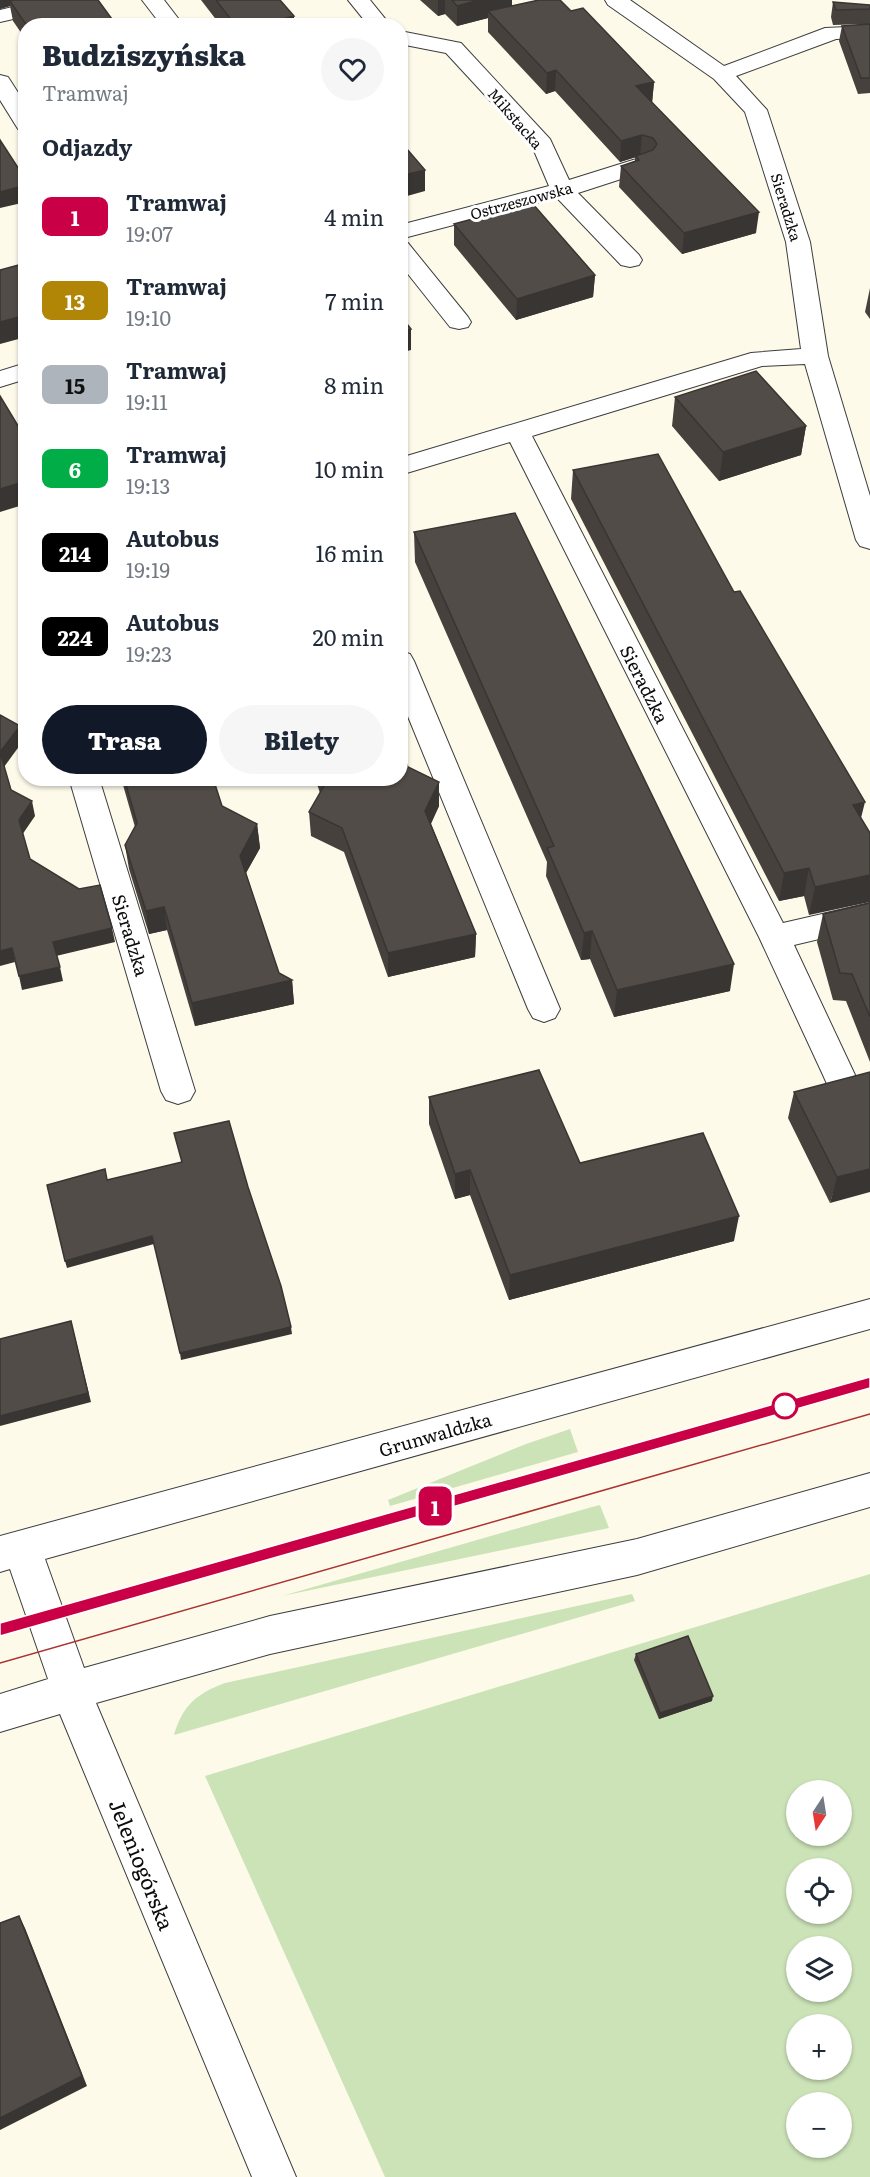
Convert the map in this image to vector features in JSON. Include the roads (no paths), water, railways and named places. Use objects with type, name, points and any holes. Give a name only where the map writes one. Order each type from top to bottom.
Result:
[{"type":"street","points":[[0,16],[68,0]]},
{"type":"street","points":[[153,0],[168,18]]},
{"type":"street","points":[[359,0],[374,18]]},
{"type":"street","name":"Sieradzka","points":[[616,0],[722,74],[756,110],[798,242],[815,356],[870,540]]},
{"type":"street","points":[[722,74],[833,33],[870,32]]},
{"type":"street","name":"Mikstacka","points":[[408,39],[453,48],[542,144],[562,190],[630,260]]},
{"type":"street","points":[[0,82],[18,111]]},
{"type":"street","name":"Ostrzeszowska","points":[[408,230],[562,190],[641,165]]},
{"type":"street","points":[[408,258],[459,322]]},
{"type":"street","points":[[408,465],[760,358],[815,356]]},
{"type":"street","points":[[0,379],[18,373]]},
{"type":"street","name":"Sieradzka","points":[[517,431],[775,937],[839,1076]]},
{"type":"street","points":[[408,680],[544,1009]]},
{"type":"street","name":"Sieradzka","points":[[86,786],[178,1091]]},
{"type":"street","points":[[775,937],[870,915]]},
{"type":"street","name":"Grunwaldzka","points":[[11,1551],[870,1314]]},
{"type":"street","points":[[0,1713],[188,1656],[270,1635],[421,1602],[606,1565],[870,1490]]},
{"type":"street","name":"Jeleniogórska","points":[[11,1551],[274,2177]]},
{"type":"tram line","points":[[0,1630],[870,1382]]},
{"type":"tram line","name":"1","points":[[0,1630],[870,1382]]},
{"type":"tram line","points":[[0,1663],[870,1414]]}]
